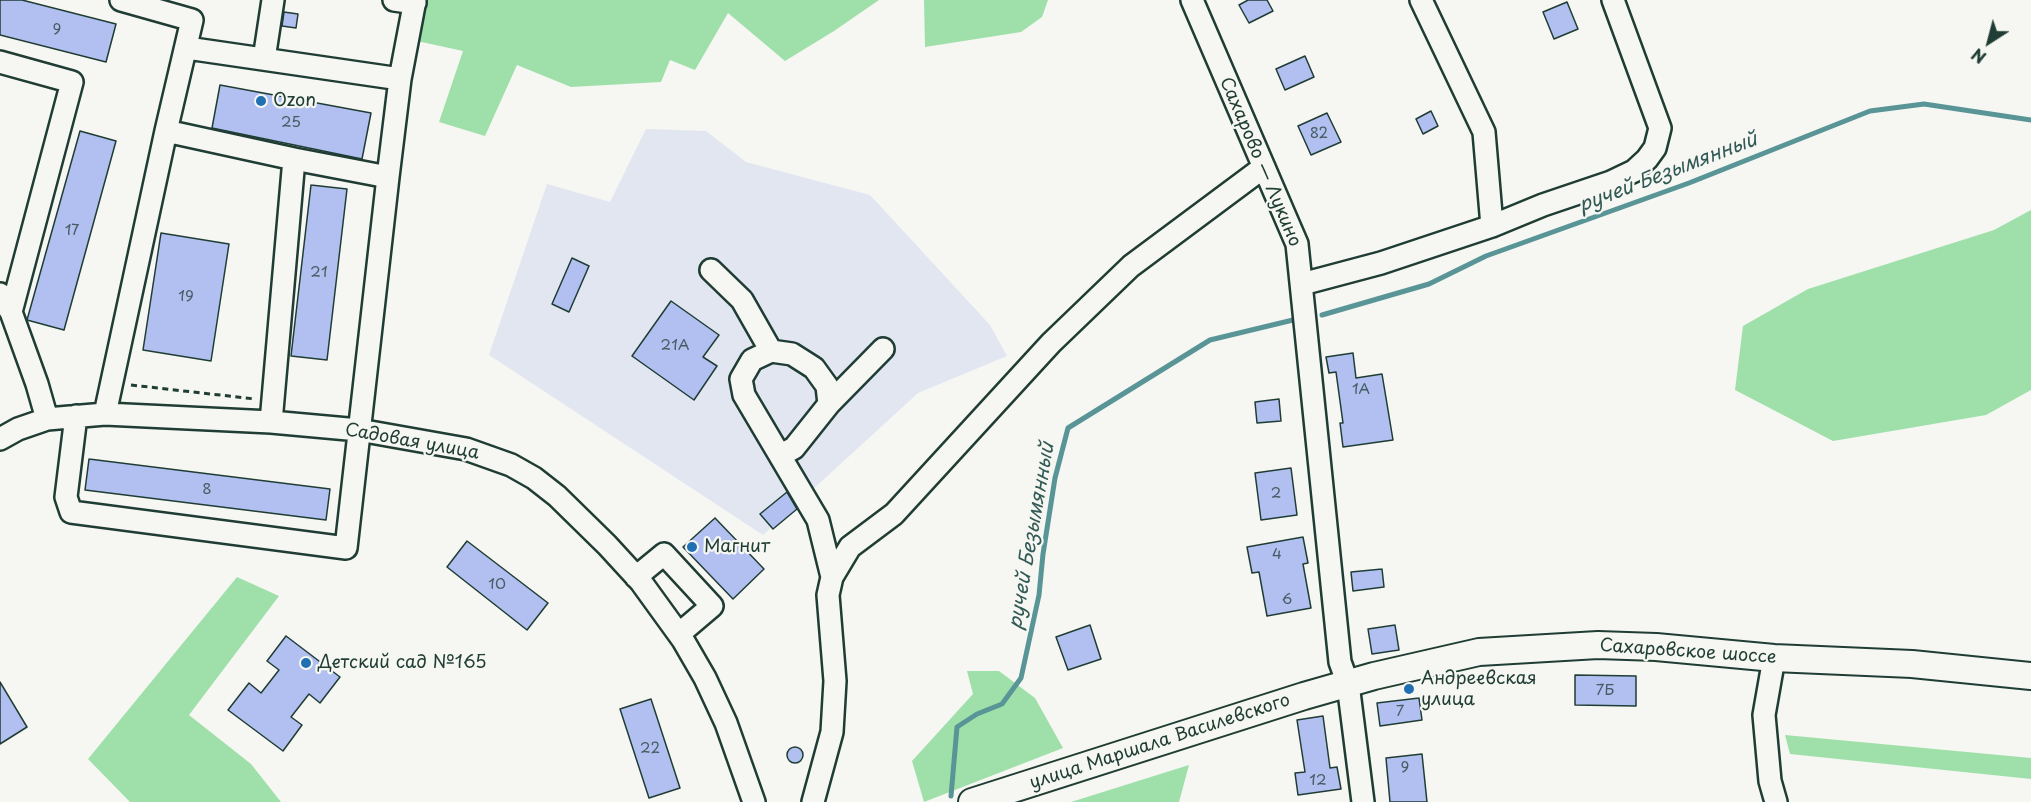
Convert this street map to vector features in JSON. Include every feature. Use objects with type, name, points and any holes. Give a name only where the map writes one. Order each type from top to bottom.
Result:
[{"type":"main road","name":"Сахаровское шоссе","points":[[1348,684],[1479,652],[1598,645],[1774,658],[1912,664],[2031,676]]},
{"type":"main road","name":"улица Маршала Василевского","points":[[972,802],[1277,704],[1348,684]]},
{"type":"street","points":[[105,414],[192,20],[121,0]]},
{"type":"street","points":[[264,59],[273,0]]},
{"type":"street","points":[[76,416],[66,497],[71,512],[346,548],[400,79],[415,2],[394,0]]},
{"type":"street","name":"Сахарово — Лукино","points":[[1192,0],[1297,244],[1340,662],[1348,684]]},
{"type":"street","points":[[1421,0],[1484,132],[1492,226]]},
{"type":"street","points":[[1302,284],[1381,263],[1492,226],[1543,205],[1611,182],[1634,171],[1655,148],[1660,128],[1613,0]]},
{"type":"street","points":[[187,48],[400,79]]},
{"type":"street","points":[[0,62],[72,82],[5,303],[37,384],[46,419]]},
{"type":"street","points":[[166,132],[388,177]]},
{"type":"street","points":[[272,411],[294,159]]},
{"type":"street","points":[[813,802],[832,732],[835,681],[828,595],[832,577],[850,547],[894,514],[1051,343],[1123,273],[1264,166]]},
{"type":"street","points":[[711,270],[742,300],[771,351]]},
{"type":"street","points":[[781,455],[794,448],[830,404],[884,350]]},
{"type":"street","points":[[830,404],[827,386],[814,368],[792,354],[771,351],[752,360],[741,379],[744,395],[818,520],[832,577]]},
{"type":"street","name":"Садовая улица","points":[[0,439],[18,429],[46,419],[105,414],[272,411],[359,430],[466,449],[511,465],[534,478],[557,496],[607,545],[636,577],[679,634],[705,678],[726,723],[754,802]]},
{"type":"street","points":[[636,577],[664,554],[712,606],[679,634]]},
{"type":"street","points":[[1774,658],[1764,715],[1770,781],[1776,802]]},
{"type":"street","points":[[1348,684],[1363,802]]},
{"type":"path","points":[[111,383],[272,411]]},
{"type":"shaded area","points":[[646,129],[706,131],[746,162],[870,195],[990,325],[1007,356],[918,393],[763,535],[489,355],[547,184],[610,202]]},
{"type":"green space","points":[[424,0],[879,0],[785,61],[728,13],[695,70],[670,60],[661,82],[571,87],[517,65],[485,136],[439,122],[463,51],[417,41]]},
{"type":"green space","points":[[924,0],[1048,0],[1042,17],[1021,32],[925,47]]},
{"type":"green space","points":[[2031,210],[2031,390],[1986,415],[1833,441],[1735,390],[1743,326],[1808,289],[1994,230]]},
{"type":"green space","points":[[237,577],[279,596],[189,715],[251,764],[281,802],[130,802],[88,759]]},
{"type":"green space","points":[[967,671],[999,671],[1035,698],[1063,748],[924,802],[912,761],[973,694]]},
{"type":"green space","points":[[1785,735],[2031,758],[2031,779],[1790,754]]},
{"type":"green space","points":[[1189,765],[1179,802],[1071,802]]},
{"type":"building","points":[[0,0],[22,0],[116,24],[106,62],[0,35]]},
{"type":"building","points":[[1248,0],[1267,0],[1273,11],[1249,23],[1239,5]]},
{"type":"building","points":[[1567,2],[1578,29],[1554,39],[1543,12]]},
{"type":"building","points":[[284,12],[298,14],[296,28],[282,26]]},
{"type":"building","points":[[1305,56],[1314,77],[1285,90],[1276,69]]},
{"type":"building","points":[[220,85],[371,113],[362,159],[212,128]]},
{"type":"building","points":[[1431,111],[1438,126],[1423,134],[1416,119]]},
{"type":"building","points":[[1327,113],[1341,142],[1311,155],[1298,126]]},
{"type":"building","points":[[80,131],[116,141],[64,330],[27,320]]},
{"type":"building","points":[[311,185],[347,189],[327,360],[291,356]]},
{"type":"building","points":[[161,233],[229,244],[211,361],[143,350]]},
{"type":"building","points":[[572,258],[589,266],[569,312],[552,304]]},
{"type":"building","points":[[671,301],[719,335],[703,357],[717,366],[694,400],[632,356]]},
{"type":"building","points":[[1353,353],[1356,378],[1382,374],[1393,440],[1343,447],[1340,423],[1343,423],[1336,372],[1329,373],[1326,357]]},
{"type":"building","points":[[1279,399],[1281,421],[1257,423],[1255,402]]},
{"type":"building","points":[[89,459],[330,489],[326,520],[85,490]]},
{"type":"building","points":[[1291,468],[1297,515],[1261,520],[1255,473]]},
{"type":"building","points":[[787,492],[797,509],[773,529],[760,514]]},
{"type":"building","points":[[715,518],[764,569],[733,599],[683,547]]},
{"type":"building","points":[[1303,537],[1308,563],[1303,564],[1311,608],[1267,616],[1259,572],[1252,573],[1247,547]]},
{"type":"building","points":[[467,541],[548,603],[527,630],[447,567]]},
{"type":"building","points":[[1382,569],[1384,587],[1353,591],[1351,572]]},
{"type":"building","points":[[1090,625],[1101,659],[1068,670],[1056,637]]},
{"type":"building","points":[[1395,625],[1399,650],[1372,654],[1368,629]]},
{"type":"building","points":[[286,636],[340,677],[320,703],[309,694],[291,717],[302,725],[283,751],[228,710],[249,683],[261,693],[279,670],[267,661]]},
{"type":"building","points":[[1575,675],[1636,676],[1636,706],[1575,705]]},
{"type":"building","points":[[0,682],[27,727],[0,744]]},
{"type":"building","points":[[1419,698],[1422,720],[1380,726],[1377,703]]},
{"type":"building","points":[[651,699],[680,788],[649,798],[620,709]]},
{"type":"building","points":[[1323,716],[1330,768],[1337,767],[1341,789],[1298,795],[1295,773],[1305,772],[1297,720]]},
{"type":"building","points":[[792,747],[798,747],[803,755],[801,761],[792,763],[787,758],[787,752]]},
{"type":"building","points":[[1422,754],[1427,802],[1390,802],[1386,758]]},
{"type":"waterway","name":"ручей Безымянный","points":[[1322,315],[1429,284],[1486,256],[1689,183],[1870,111],[1924,104],[2031,120]]},
{"type":"waterway","name":"ручей Безымянный","points":[[951,796],[957,727],[977,714],[1002,704],[1021,678],[1039,595],[1055,478],[1068,428],[1210,340],[1293,320]]},
{"type":"place","name":"Ozon","points":[[261,101]]},
{"type":"place","name":"Магнит","points":[[692,547]]},
{"type":"place","name":"Детский сад №165","points":[[306,663]]},
{"type":"place","name":"Андреевская улица","points":[[1409,689]]}]
